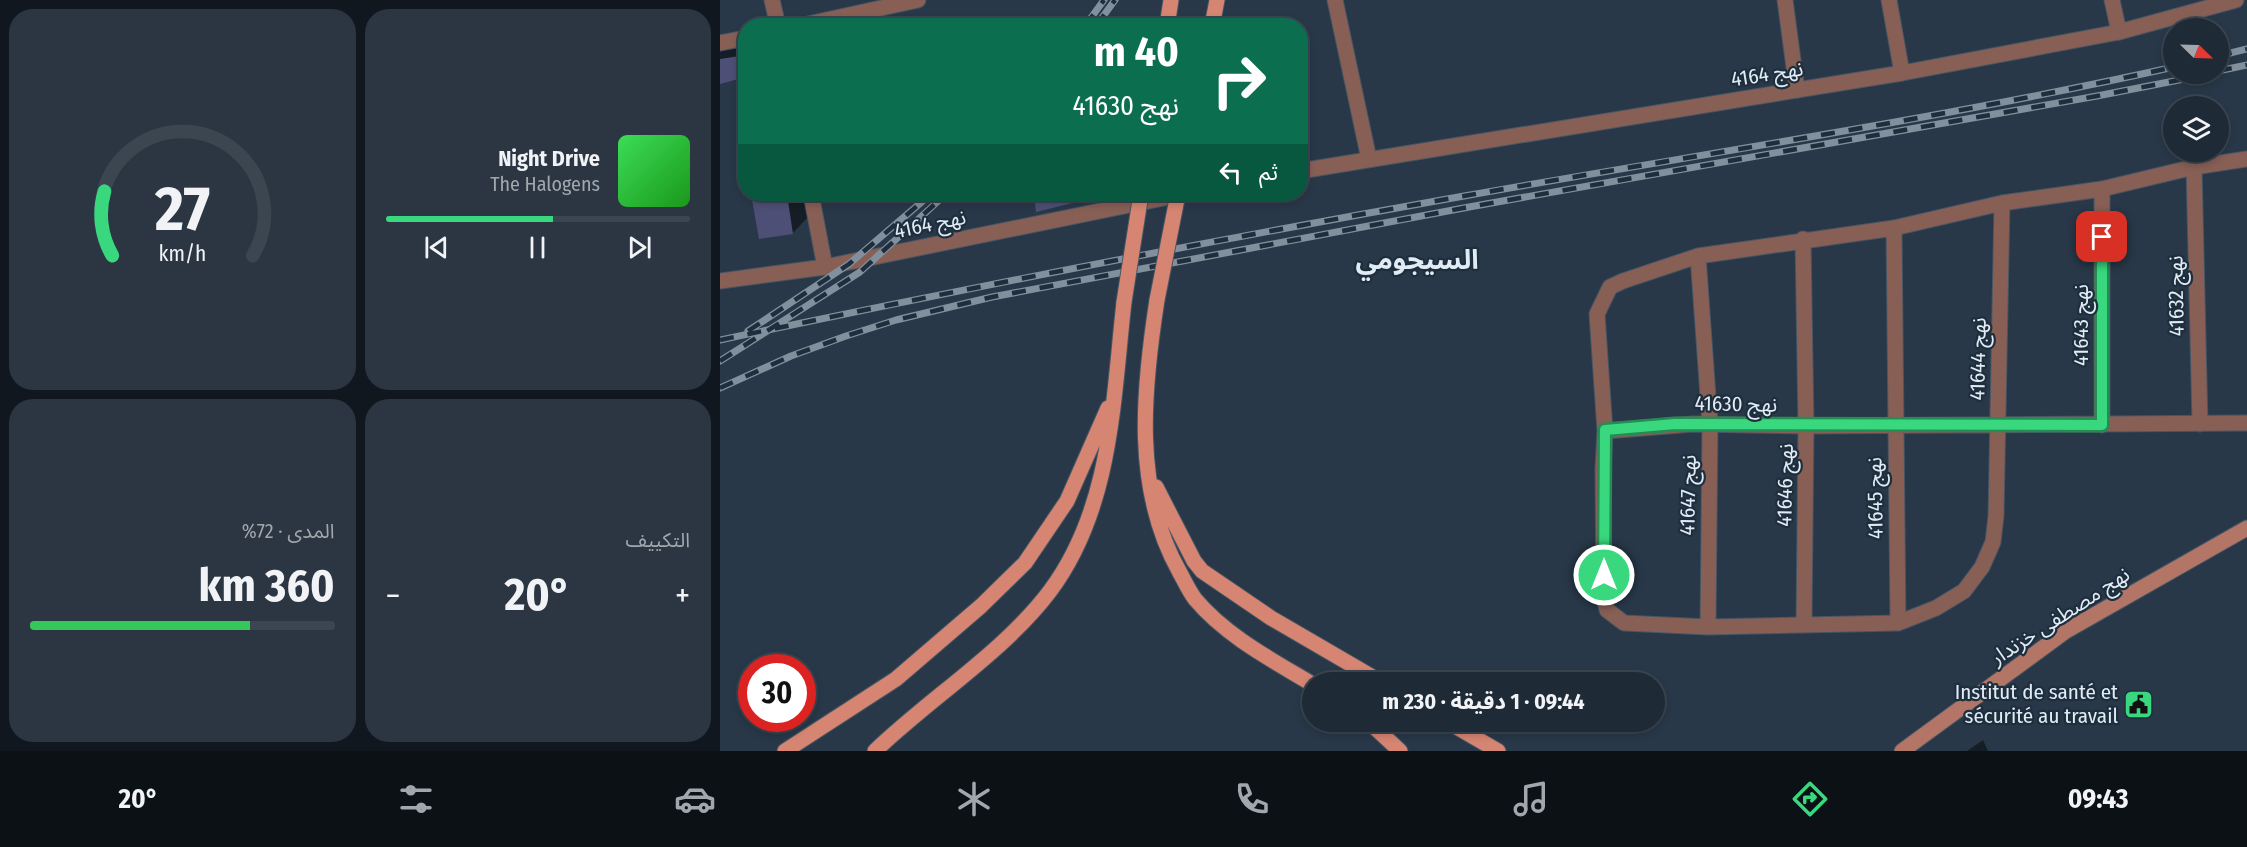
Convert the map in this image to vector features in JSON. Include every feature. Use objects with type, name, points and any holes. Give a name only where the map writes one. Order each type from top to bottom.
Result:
[{"type":"main road","points":[[1168,18],[1171,0]]},
{"type":"main road","points":[[1214,18],[1217,0]]},
{"type":"main road","points":[[875,751],[999,644],[1050,592],[1079,541],[1098,492],[1108,449],[1124,302],[1141,201]]},
{"type":"main road","points":[[1178,201],[1157,300],[1146,381],[1144,429],[1154,511],[1163,537],[1194,597],[1210,614],[1244,642],[1302,678]]},
{"type":"main road","points":[[785,751],[896,680],[981,606],[1024,563],[1067,501],[1114,394]]},
{"type":"main road","points":[[1150,476],[1194,561],[1202,571],[1271,618],[1364,672]]},
{"type":"main road","name":"نهج مصطفى خزندار","points":[[1902,751],[2066,631],[2247,528]]},
{"type":"main road","points":[[1380,732],[1400,751]]},
{"type":"main road","points":[[1465,732],[1498,751]]},
{"type":"street","points":[[772,0],[776,18]]},
{"type":"street","points":[[836,18],[918,0]]},
{"type":"street","points":[[1335,0],[1369,159]]},
{"type":"street","points":[[1785,0],[1797,90]]},
{"type":"street","points":[[1889,0],[1902,73]]},
{"type":"street","points":[[2112,0],[2119,32]]},
{"type":"street","name":"نهج 4164","points":[[1308,170],[1902,73],[2119,32],[2236,0]]},
{"type":"street","points":[[720,43],[738,40]]},
{"type":"street","points":[[1898,623],[1708,627],[1624,623],[1606,610],[1604,597],[1605,430],[1597,314],[1604,295],[1610,287],[1698,256],[1803,239],[1894,228],[2002,203],[2102,189],[2193,167],[2247,159]]},
{"type":"street","name":"نهج 41632","points":[[2193,167],[2200,424]]},
{"type":"street","name":"نهج 41643","points":[[2102,189],[2102,425]]},
{"type":"street","points":[[812,201],[825,267]]},
{"type":"street","name":"نهج 4164","points":[[720,281],[825,267],[1146,201]]},
{"type":"street","name":"نهج 41644","points":[[1898,623],[1936,608],[1964,591],[1982,567],[1993,542],[1996,516],[2002,203]]},
{"type":"street","name":"نهج 41645","points":[[1894,228],[1898,623]]},
{"type":"street","name":"نهج 41646","points":[[1803,239],[1806,426],[1804,624]]},
{"type":"street","name":"نهج 41647","points":[[1698,256],[1710,424],[1708,627]]},
{"type":"street","name":"نهج 41630","points":[[1605,430],[1658,425],[1710,424],[1806,426],[2247,423]]},
{"type":"building","points":[[738,56],[738,79],[720,84],[720,59]]},
{"type":"building","points":[[752,201],[788,201],[793,234],[759,239]]},
{"type":"building","points":[[1035,201],[1081,201],[1036,212]]},
{"type":"railway","points":[[1091,18],[1104,0]]},
{"type":"railway","points":[[1102,18],[1115,0]]},
{"type":"railway","points":[[2229,53],[2247,49]]},
{"type":"railway","points":[[2229,69],[2247,65]]},
{"type":"railway","points":[[720,340],[1184,247],[1464,196],[1909,120],[2163,69]]},
{"type":"railway","points":[[720,388],[791,356],[846,336],[896,320],[992,297],[1469,207],[2163,83]]},
{"type":"railway","points":[[748,331],[849,264],[923,201]]},
{"type":"railway","points":[[720,361],[860,272],[938,201]]},
{"type":"place","name":"Institut de santé et sécurité au travail","points":[[2139,704]]},
{"type":"district","name":"السيجومي","points":[[1417,260]]},
{"type":"route","points":[[1604,575],[1605,430],[1675,424],[2102,425],[2102,237]]}]
